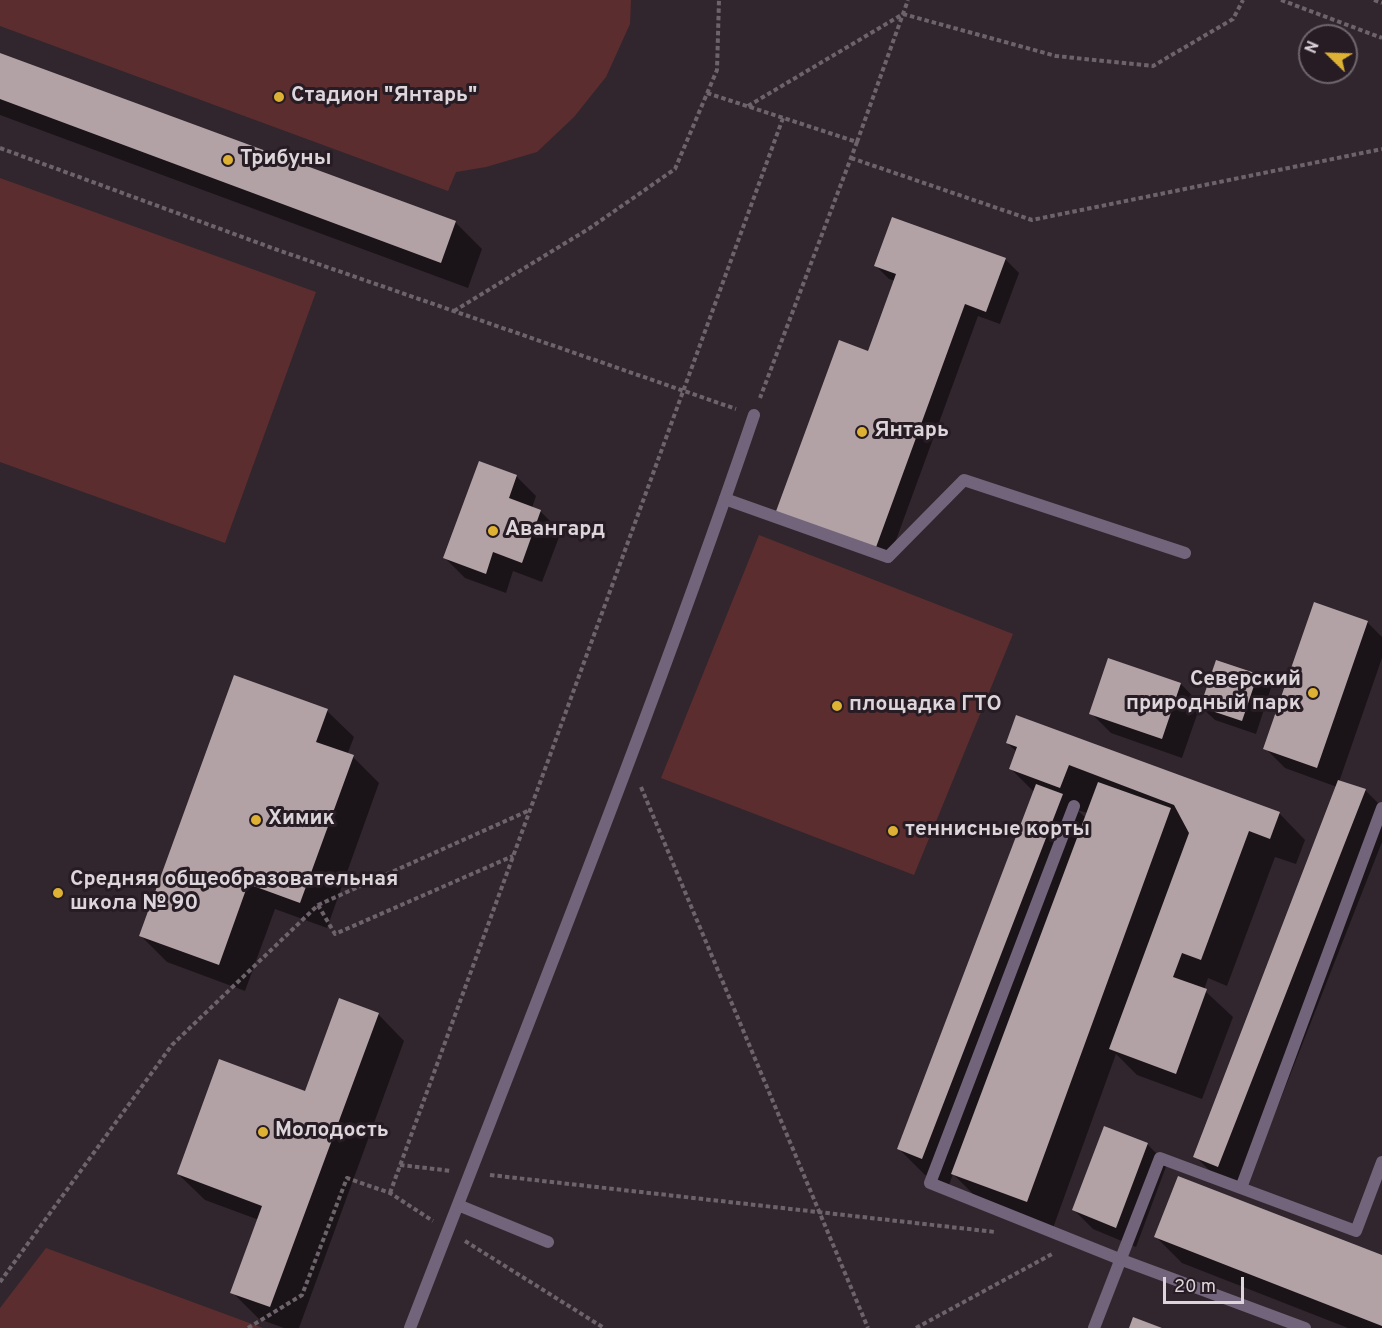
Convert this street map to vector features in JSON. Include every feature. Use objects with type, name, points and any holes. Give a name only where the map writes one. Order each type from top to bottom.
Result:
[{"type":"street","points":[[410,1328],[629,759],[754,415]]},
{"type":"street","points":[[725,499],[888,557],[964,480],[1185,553]]},
{"type":"street","points":[[1074,806],[930,1184],[1122,1260],[1305,1328]]},
{"type":"street","points":[[1241,1188],[1382,808]]},
{"type":"street","points":[[1094,1328],[1160,1158],[1356,1231],[1382,1162]]},
{"type":"street","points":[[458,1205],[548,1242]]},
{"type":"path","points":[[454,311],[590,228],[675,169],[717,70],[719,0]]},
{"type":"path","points":[[0,148],[275,249],[754,415],[908,0]]},
{"type":"path","points":[[747,106],[903,14],[1056,56],[1153,66],[1233,20],[1243,0]]},
{"type":"path","points":[[1281,0],[1382,38]]},
{"type":"path","points":[[1374,0],[1382,3]]},
{"type":"path","points":[[707,93],[856,142]]},
{"type":"path","points":[[390,1193],[783,118]]},
{"type":"path","points":[[851,158],[1032,220],[1382,149]]},
{"type":"path","points":[[629,759],[868,1328]]},
{"type":"path","points":[[0,1282],[172,1045],[318,905],[530,810]]},
{"type":"path","points":[[318,905],[335,934],[514,855]]},
{"type":"path","points":[[400,1165],[1005,1233]]},
{"type":"path","points":[[248,1328],[302,1295],[347,1178],[390,1193],[604,1328]]},
{"type":"path","points":[[916,1328],[1075,1241]]},
{"type":"shaded area","name":"Стадион \"Янтарь\"","points":[[0,0],[631,0],[630,24],[606,77],[574,117],[537,152],[486,167],[456,172],[448,191],[0,26]]},
{"type":"shaded area","points":[[0,178],[316,292],[225,543],[0,462]]},
{"type":"shaded area","name":"площадка ГТО","points":[[759,535],[1013,634],[914,875],[661,778]]},
{"type":"shaded area","points":[[46,1248],[263,1328],[0,1328],[0,1308]]},
{"type":"building","name":"Трибуны","points":[[0,53],[456,221],[441,263],[0,99]]},
{"type":"building","name":"Янтарь","points":[[892,217],[1006,258],[986,312],[965,304],[875,550],[775,514],[839,340],[868,351],[896,274],[874,266]]},
{"type":"building","name":"Авангард","points":[[479,461],[517,475],[509,498],[541,510],[522,563],[493,552],[486,574],[443,558]]},
{"type":"building","points":[[1314,602],[1368,621],[1317,768],[1263,749]]},
{"type":"building","points":[[1108,658],[1181,683],[1162,739],[1089,714]]},
{"type":"building","points":[[1216,660],[1258,674],[1242,721],[1200,707]]},
{"type":"building","name":"Химик","points":[[234,675],[328,709],[316,742],[354,755],[300,903],[248,884],[219,965],[139,936]]},
{"type":"building","points":[[1016,715],[1280,812],[1270,839],[1249,831],[1201,960],[1182,953],[1173,977],[1207,989],[1176,1074],[1109,1049],[1189,833],[1174,805],[1069,765],[1060,788],[1009,769],[1017,747],[1006,743]]},
{"type":"building","points":[[1338,780],[1366,789],[1218,1167],[1193,1157]]},
{"type":"building","points":[[1098,782],[1171,808],[1027,1202],[951,1174]]},
{"type":"building","points":[[1036,784],[1063,794],[922,1159],[897,1149]]},
{"type":"building","name":"Молодость","points":[[339,998],[379,1013],[270,1307],[230,1293],[262,1206],[177,1174],[219,1059],[305,1091]]},
{"type":"building","points":[[1104,1126],[1148,1143],[1116,1228],[1072,1210]]},
{"type":"building","points":[[1178,1176],[1382,1255],[1382,1326],[1154,1237]]},
{"type":"building","points":[[1133,1317],[1162,1328],[1129,1328]]},
{"type":"place","name":"Стадион \"Янтарь\"","points":[[279,97]]},
{"type":"place","name":"Трибуны","points":[[228,160]]},
{"type":"place","name":"Янтарь","points":[[862,432]]},
{"type":"place","name":"Авангард","points":[[493,531]]},
{"type":"place","name":"Северский природный парк","points":[[1313,693]]},
{"type":"place","name":"площадка ГТО","points":[[837,706]]},
{"type":"place","name":"Химик","points":[[256,820]]},
{"type":"place","name":"теннисные корты","points":[[893,831]]},
{"type":"place","name":"Средняя общеобразовательная школа № 90","points":[[58,893]]},
{"type":"place","name":"Молодость","points":[[263,1132]]}]
